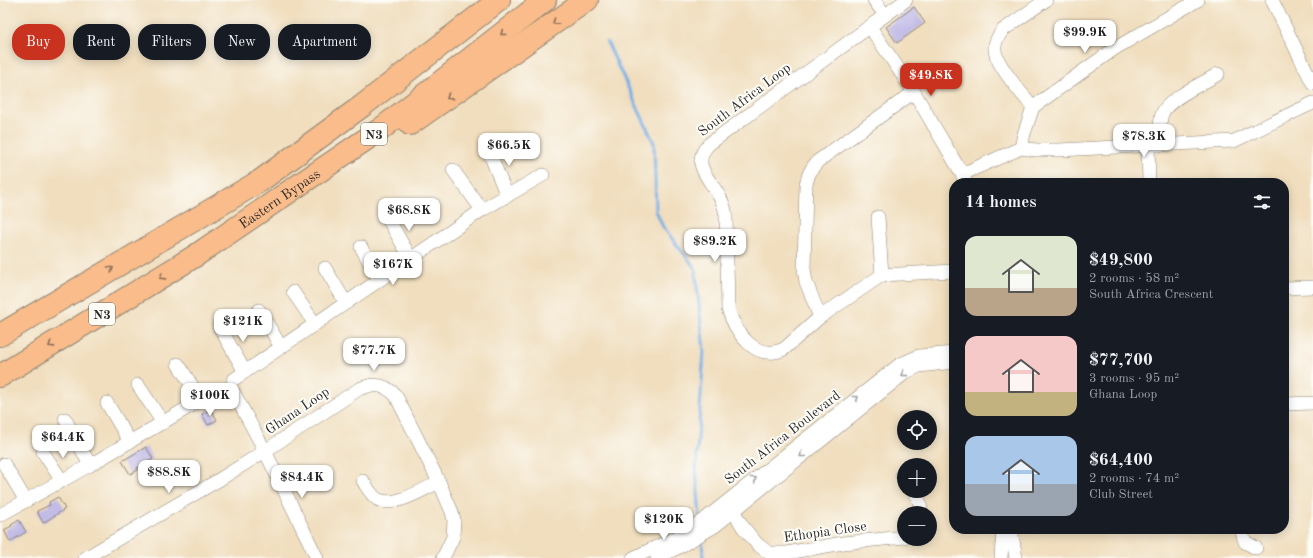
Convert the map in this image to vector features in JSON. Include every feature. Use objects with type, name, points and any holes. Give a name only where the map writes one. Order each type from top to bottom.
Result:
[{"type":"highway","points":[[147,247],[390,69],[475,0]]},
{"type":"highway","name":"Eastern Bypass","points":[[0,335],[260,181],[362,106],[499,0]]},
{"type":"highway","name":"Eastern Bypass","points":[[0,376],[195,256],[381,129],[545,0]]},
{"type":"highway","points":[[195,256],[248,232],[314,191],[587,0]]},
{"type":"street","points":[[874,0],[885,15]]},
{"type":"street","name":"South Africa Loop","points":[[882,275],[820,317],[784,349],[770,353],[761,352],[752,347],[740,333],[728,309],[726,216],[720,196],[702,170],[700,163],[703,150],[709,144],[906,0]]},
{"type":"street","points":[[1033,107],[998,62],[995,43],[1002,30],[1046,0]]},
{"type":"street","points":[[1021,148],[1033,107],[1123,43],[1198,0]]},
{"type":"street","points":[[1272,0],[1313,84]]},
{"type":"street","points":[[870,27],[914,92],[964,178],[1021,148],[1046,150],[1234,141],[1313,103]]},
{"type":"street","points":[[1150,178],[1153,146],[1164,109],[1170,102],[1218,74]]},
{"type":"street","points":[[820,317],[806,282],[804,269],[805,193],[809,174],[818,162],[914,92]]},
{"type":"street","points":[[487,147],[506,196]]},
{"type":"street","points":[[453,170],[482,210]]},
{"type":"street","points":[[0,516],[218,390],[224,396],[229,396],[245,372],[482,210],[543,175]]},
{"type":"street","points":[[387,217],[410,259]]},
{"type":"street","points":[[878,217],[882,275],[949,270]]},
{"type":"street","points":[[361,247],[379,280]]},
{"type":"street","points":[[325,268],[346,303]]},
{"type":"street","points":[[1289,288],[1313,287]]},
{"type":"street","points":[[293,292],[315,324]]},
{"type":"street","points":[[259,310],[282,347]]},
{"type":"street","points":[[219,326],[245,372]]},
{"type":"street","name":"South Africa Boulevard","points":[[657,558],[681,546],[720,522],[728,505],[899,365],[919,356],[949,353]]},
{"type":"street","name":"South Africa Boulevard","points":[[633,558],[671,541],[728,505],[906,372],[925,364],[949,362]]},
{"type":"street","points":[[178,364],[201,400]]},
{"type":"street","name":"Ghana Loop","points":[[85,558],[265,451],[359,389],[373,384],[388,388],[396,396],[439,482],[452,512],[454,520],[453,537],[443,558]]},
{"type":"street","points":[[138,385],[163,423]]},
{"type":"street","points":[[234,387],[317,558]]},
{"type":"street","points":[[107,403],[130,442]]},
{"type":"street","points":[[1289,404],[1313,403]]},
{"type":"street","points":[[65,419],[90,465]]},
{"type":"street","points":[[43,452],[62,481]]},
{"type":"street","points":[[4,464],[26,501]]},
{"type":"street","points":[[363,481],[373,496],[385,502],[400,500],[439,482]]},
{"type":"street","name":"Ethopia Close","points":[[728,505],[758,544],[769,553],[787,553],[843,543],[897,538]]},
{"type":"street","points":[[1001,558],[1003,534]]},
{"type":"street","points":[[1012,534],[1016,558]]},
{"type":"street","points":[[1243,534],[1245,542],[1256,548]]},
{"type":"building","points":[[914,7],[925,23],[897,43],[886,27]]},
{"type":"building","points":[[211,409],[217,420],[208,425],[202,414]]},
{"type":"building","points":[[146,447],[153,459],[137,468],[138,470],[130,474],[122,461]]},
{"type":"building","points":[[58,497],[65,509],[43,523],[37,511],[50,505],[49,502]]},
{"type":"building","points":[[19,520],[26,532],[10,542],[4,530]]},
{"type":"waterway","points":[[607,42],[654,143],[656,211],[663,227],[695,268],[704,351],[696,466],[700,518]]},
{"type":"waterway","points":[[702,537],[703,558]]}]
